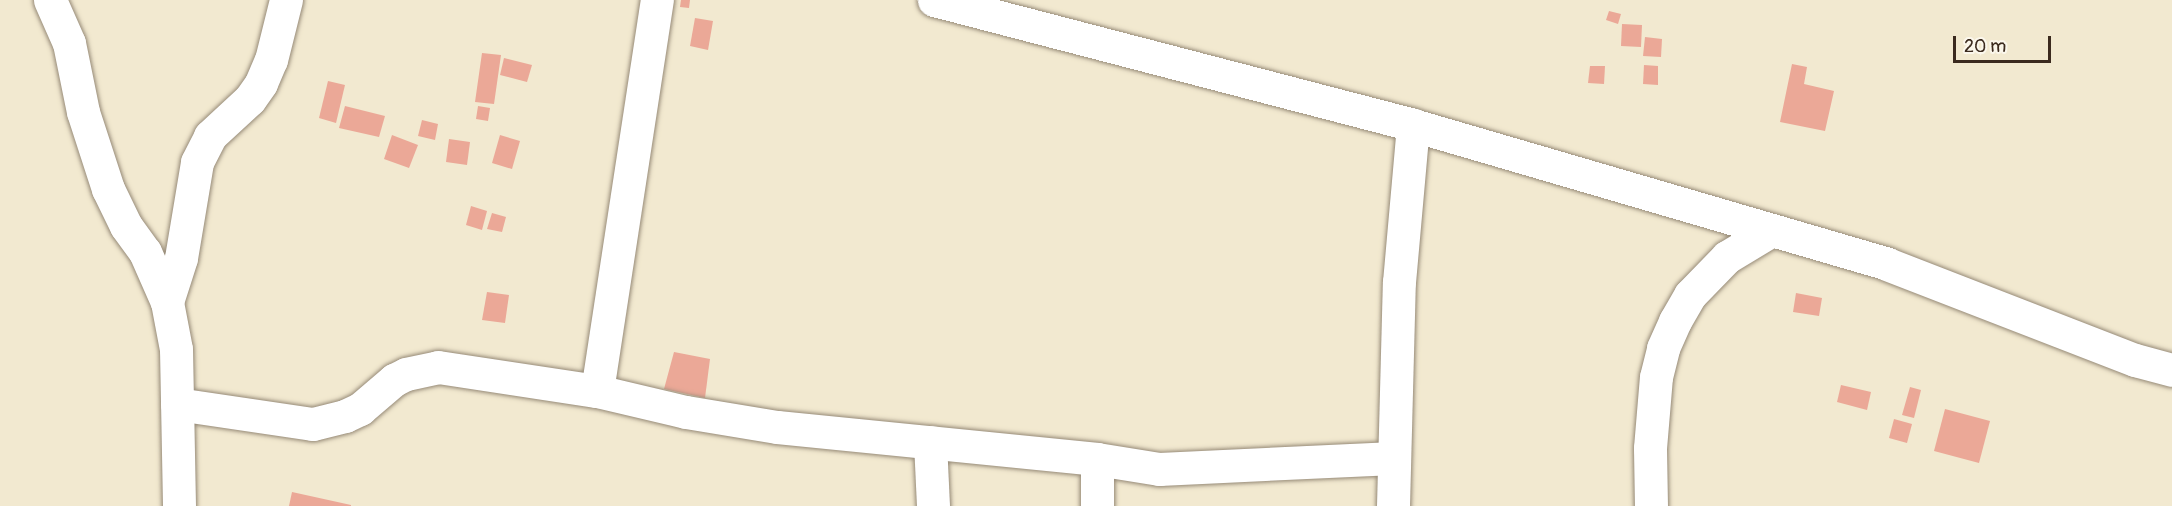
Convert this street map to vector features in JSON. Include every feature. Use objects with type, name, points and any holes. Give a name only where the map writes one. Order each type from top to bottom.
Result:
[{"type":"street","points":[[50,0],[69,43],[82,112],[108,189],[126,226],[145,252],[167,302],[176,349],[179,506]]},
{"type":"street","points":[[167,302],[181,258],[199,156],[220,124],[237,113],[261,83],[271,60],[286,0]]},
{"type":"street","points":[[597,392],[657,0]]},
{"type":"street","points":[[934,0],[1413,125],[1887,264],[2135,360],[2172,370]]},
{"type":"street","points":[[1393,506],[1399,282],[1413,125]]},
{"type":"street","points":[[1651,506],[1650,448],[1656,377],[1663,348],[1690,295],[1727,257],[1772,231]]},
{"type":"street","points":[[177,404],[313,424],[345,416],[360,409],[394,380],[405,374],[438,367],[597,392],[686,412],[777,427],[1097,459],[1159,469],[1394,458]]},
{"type":"street","points":[[930,442],[933,506]]},
{"type":"street","points":[[1096,506],[1097,459]]},
{"type":"building","points":[[681,0],[690,0],[689,8],[680,7]]},
{"type":"building","points":[[1609,11],[1621,14],[1618,24],[1606,20]]},
{"type":"building","points":[[695,18],[713,21],[708,50],[690,46]]},
{"type":"building","points":[[1622,24],[1642,25],[1641,47],[1621,46]]},
{"type":"building","points":[[1645,37],[1662,39],[1661,57],[1643,56]]},
{"type":"building","points":[[482,53],[501,55],[494,104],[475,102]]},
{"type":"building","points":[[504,58],[532,65],[527,82],[500,75]]},
{"type":"building","points":[[1792,64],[1807,67],[1804,84],[1834,91],[1825,131],[1780,122]]},
{"type":"building","points":[[1644,65],[1658,66],[1658,85],[1643,84]]},
{"type":"building","points":[[1590,66],[1605,66],[1604,84],[1588,83]]},
{"type":"building","points":[[328,81],[345,85],[336,123],[319,118]]},
{"type":"building","points":[[345,106],[385,116],[379,137],[339,128]]},
{"type":"building","points":[[478,106],[490,108],[488,121],[476,119]]},
{"type":"building","points":[[422,120],[438,124],[435,140],[418,136]]},
{"type":"building","points":[[392,135],[418,145],[409,168],[384,159]]},
{"type":"building","points":[[500,135],[520,141],[512,169],[492,163]]},
{"type":"building","points":[[449,139],[470,142],[467,165],[446,162]]},
{"type":"building","points":[[471,206],[487,211],[482,230],[466,225]]},
{"type":"building","points":[[492,213],[506,217],[502,232],[487,229]]},
{"type":"building","points":[[487,292],[509,295],[505,323],[482,320]]},
{"type":"building","points":[[1796,293],[1822,298],[1819,316],[1793,312]]},
{"type":"building","points":[[674,352],[710,359],[705,398],[664,389]]},
{"type":"building","points":[[1841,385],[1871,392],[1867,410],[1837,402]]},
{"type":"building","points":[[1910,387],[1921,390],[1914,418],[1902,415]]},
{"type":"building","points":[[1945,409],[1990,421],[1979,463],[1934,451]]},
{"type":"building","points":[[1894,419],[1912,424],[1907,443],[1889,438]]},
{"type":"building","points":[[292,492],[351,505],[351,506],[289,506]]}]
